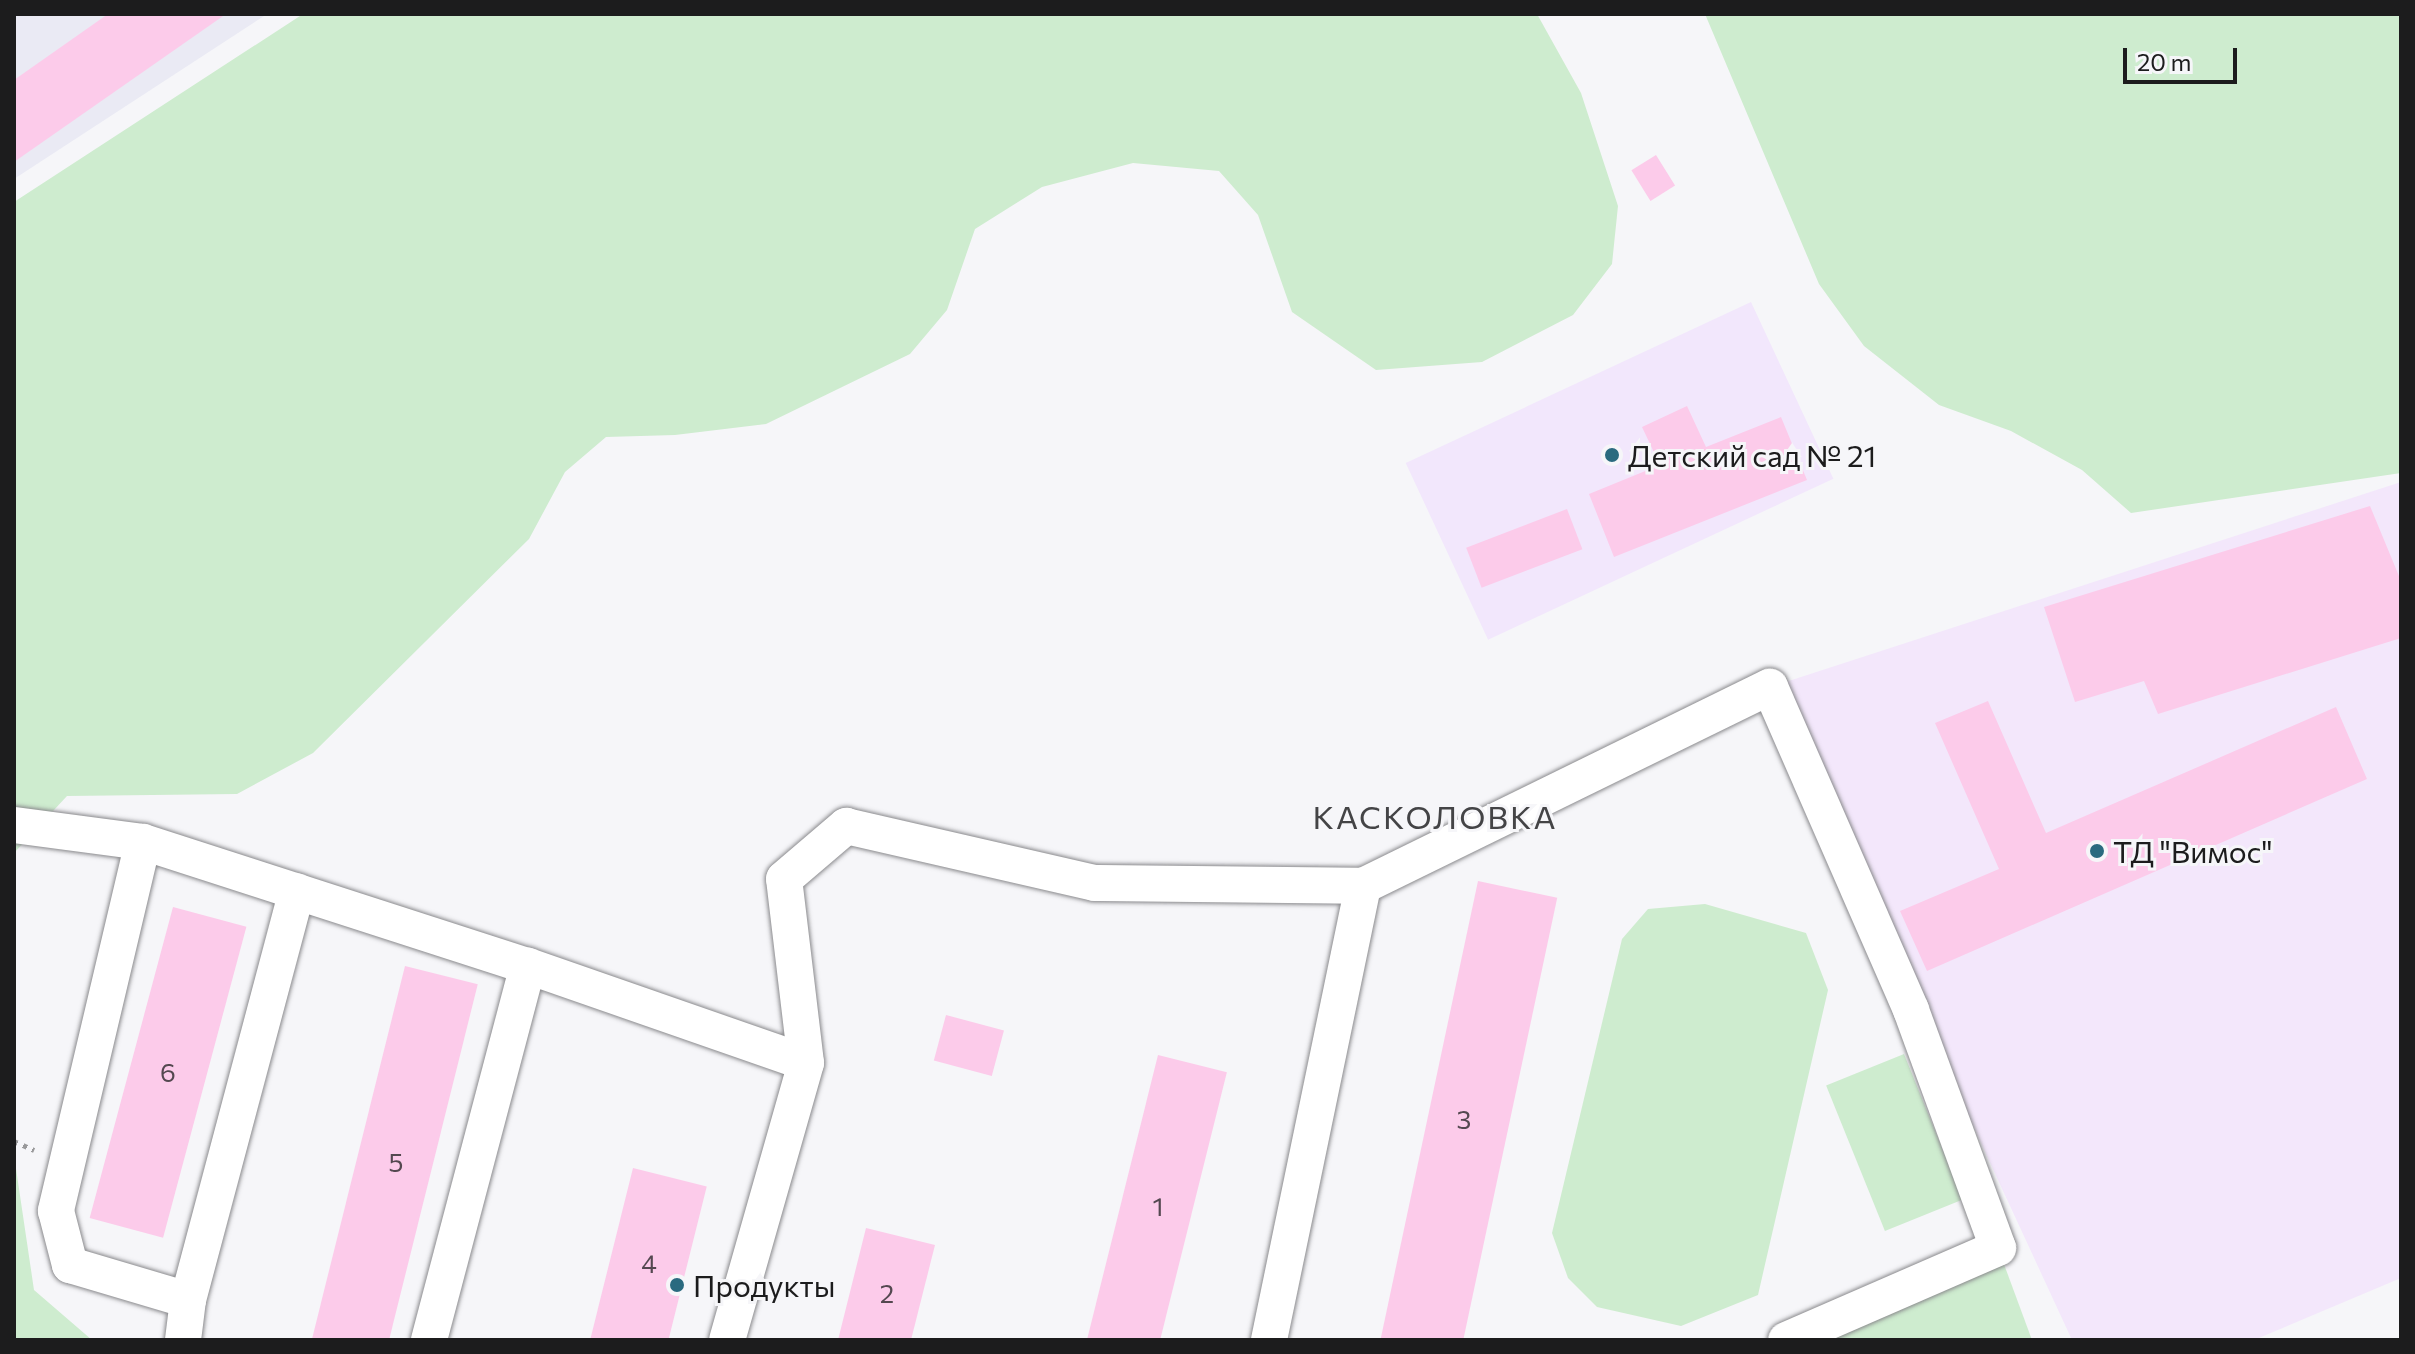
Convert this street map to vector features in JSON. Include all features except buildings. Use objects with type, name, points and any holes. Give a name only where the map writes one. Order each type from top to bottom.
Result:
[{"type":"lane","points":[[727,1340],[806,1063],[784,879],[846,826],[1095,883],[1363,886],[1770,687],[1911,1010],[1998,1248],[1786,1340]]},
{"type":"lane","points":[[14,825],[143,842],[528,966],[806,1063]]},
{"type":"lane","points":[[143,842],[56,1211],[70,1265],[188,1300]]},
{"type":"lane","points":[[1269,1340],[1363,886]]},
{"type":"lane","points":[[183,1340],[188,1300],[297,891]]},
{"type":"lane","points":[[429,1340],[528,966]]},
{"type":"shaded area","points":[[14,14],[267,14],[14,179]]},
{"type":"shaded area","name":"Детский сад № 21","points":[[1751,302],[1833,479],[1488,640],[1406,463]]},
{"type":"shaded area","points":[[2401,482],[2401,1278],[2254,1340],[2072,1340],[1770,687]]},
{"type":"green space","points":[[303,14],[1537,14],[1581,93],[1618,206],[1612,264],[1573,315],[1482,362],[1376,370],[1292,312],[1258,215],[1219,171],[1133,163],[1042,187],[975,229],[947,310],[910,354],[766,424],[675,435],[606,437],[565,472],[529,539],[313,753],[237,794],[67,796],[14,853],[14,202]]},
{"type":"green space","points":[[1705,14],[2401,14],[2401,473],[2131,513],[2082,470],[2011,431],[1939,405],[1864,346],[1819,284]]},
{"type":"green space","points":[[1705,904],[1806,933],[1828,990],[1758,1295],[1681,1326],[1597,1307],[1568,1278],[1552,1233],[1622,939],[1648,909]]},
{"type":"green space","points":[[1904,1054],[1963,1200],[1885,1231],[1826,1085]]},
{"type":"green space","points":[[14,1155],[34,1290],[92,1340],[14,1340]]},
{"type":"green space","points":[[1998,1248],[2032,1340],[1807,1340]]},
{"type":"place","name":"Детский сад № 21","points":[[1612,455]]},
{"type":"place","name":"ТД \"Вимос\"","points":[[2097,851]]},
{"type":"place","name":"Продукты","points":[[677,1285]]},
{"type":"district","name":"КАСКОЛОВКА","points":[[1435,816]]}]
